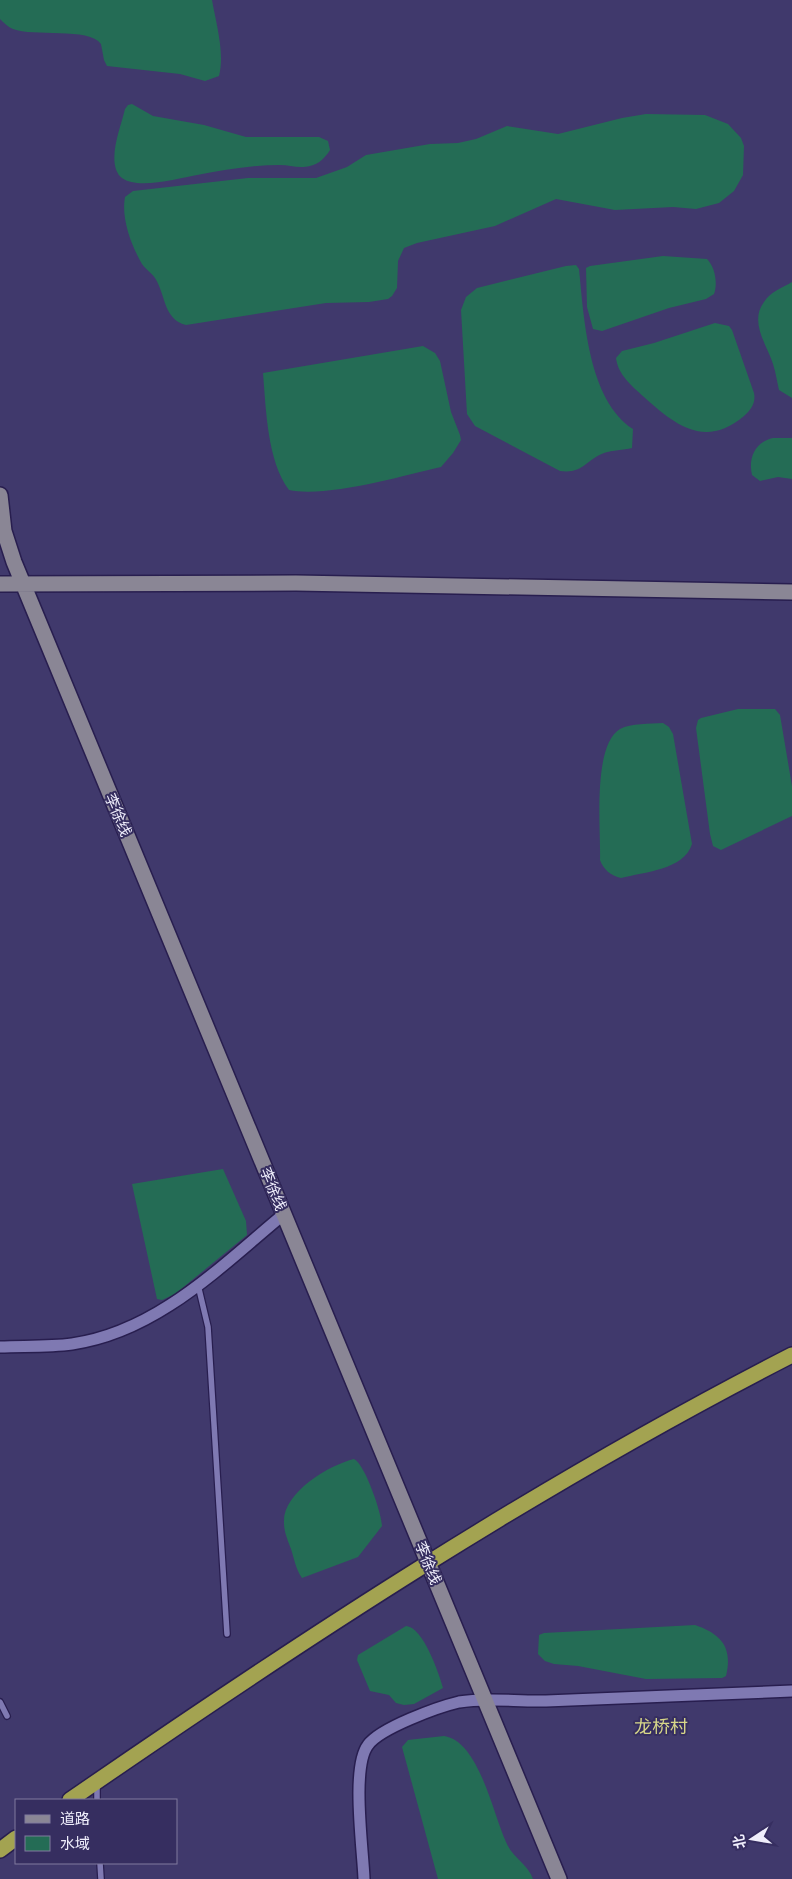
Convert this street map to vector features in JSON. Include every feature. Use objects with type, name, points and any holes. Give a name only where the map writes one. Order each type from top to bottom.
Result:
[{"type":"highway","points":[[71,1799],[351,1611],[428,1562],[631,1442],[792,1355]]},
{"type":"highway","points":[[0,1850],[15,1839]]},
{"type":"main road","name":"李徐线","points":[[0,495],[4,531],[22,584],[559,1879]]},
{"type":"main road","points":[[0,584],[296,583],[792,592]]},
{"type":"street","points":[[0,1346],[72,1344],[105,1336],[155,1314],[178,1300],[284,1214]]},
{"type":"street","points":[[364,1879],[359,1788],[361,1757],[368,1744],[379,1734],[416,1717],[461,1702],[485,1700],[542,1701],[792,1690]]},
{"type":"lane","points":[[197,1284],[208,1327],[226,1634]]},
{"type":"lane","points":[[0,1702],[7,1716]]},
{"type":"lane","points":[[97,1781],[97,1799]]},
{"type":"lane","points":[[100,1864],[101,1879]]},
{"type":"water","points":[[0,0],[212,0],[218,28],[221,58],[219,76],[205,81],[180,74],[107,66],[101,44],[95,39],[73,34],[22,31],[9,27],[0,19]]},
{"type":"water","points":[[132,104],[153,116],[204,125],[246,137],[319,137],[328,141],[330,150],[319,162],[306,167],[259,166],[159,182],[138,183],[129,181],[122,178],[117,172],[114,155],[125,109],[128,105]]},
{"type":"water","points":[[646,114],[705,115],[728,124],[741,138],[744,146],[743,175],[734,191],[719,203],[696,209],[673,207],[615,210],[556,199],[495,226],[417,243],[404,248],[398,261],[397,288],[388,299],[369,302],[326,303],[186,325],[173,318],[155,278],[143,266],[131,240],[124,214],[125,197],[133,191],[248,178],[316,178],[347,167],[366,155],[430,144],[458,143],[476,139],[507,126],[558,134]]},
{"type":"water","points":[[663,256],[707,259],[715,275],[716,285],[714,294],[706,299],[669,308],[602,331],[593,329],[587,307],[586,268]]},
{"type":"water","points":[[576,265],[579,269],[586,334],[597,379],[606,399],[618,416],[633,429],[632,448],[604,453],[579,468],[560,471],[475,426],[467,414],[461,310],[466,297],[477,288]]},
{"type":"water","points":[[792,282],[792,398],[779,390],[773,364],[761,333],[758,317],[767,299],[776,290]]},
{"type":"water","points":[[715,323],[729,326],[732,330],[754,393],[754,400],[747,414],[730,426],[716,431],[703,432],[679,424],[656,407],[626,380],[617,364],[616,358],[622,351],[654,343]]},
{"type":"water","points":[[423,346],[435,353],[440,361],[451,412],[461,440],[441,467],[343,489],[305,492],[289,490],[276,464],[272,449],[263,373]]},
{"type":"water","points":[[773,438],[792,438],[792,479],[778,477],[760,481],[752,475],[751,463],[754,452],[762,443]]},
{"type":"water","points":[[738,709],[775,709],[780,715],[792,786],[792,816],[721,850],[713,846],[710,834],[696,728],[698,720],[701,718]]},
{"type":"water","points":[[663,723],[669,727],[673,734],[692,844],[688,853],[672,865],[621,878],[617,877],[608,872],[600,860],[599,810],[605,752],[611,738],[624,727]]},
{"type":"water","points":[[223,1169],[246,1221],[247,1235],[175,1294],[162,1300],[157,1299],[132,1184]]},
{"type":"water","points":[[354,1459],[368,1479],[382,1526],[358,1557],[302,1578],[285,1533],[285,1512],[299,1491],[309,1482],[332,1467]]},
{"type":"water","points":[[695,1625],[712,1633],[723,1643],[728,1657],[726,1676],[722,1678],[646,1679],[578,1666],[554,1664],[545,1661],[538,1654],[539,1635],[544,1633]]},
{"type":"water","points":[[406,1626],[412,1628],[424,1642],[434,1662],[443,1688],[414,1704],[404,1705],[396,1703],[389,1695],[370,1691],[357,1660],[358,1655]]},
{"type":"water","points":[[444,1736],[456,1741],[467,1751],[476,1764],[506,1842],[512,1852],[528,1869],[533,1879],[438,1879],[402,1747],[408,1740]]},
{"type":"district","name":"龙桥村","points":[[661,1727]]}]
